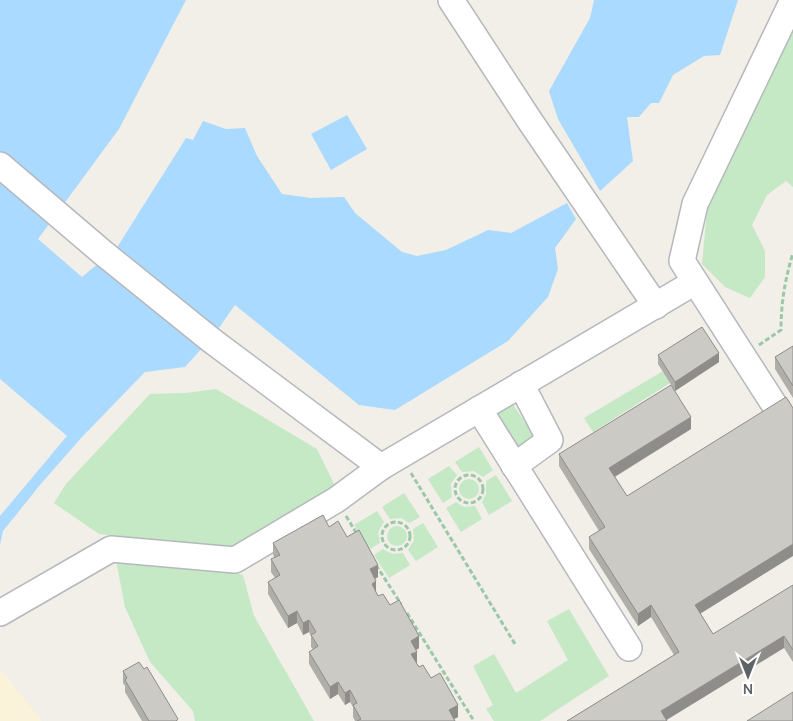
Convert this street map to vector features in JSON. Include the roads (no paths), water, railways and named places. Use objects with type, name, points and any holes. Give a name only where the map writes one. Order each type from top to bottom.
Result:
[{"type":"lane","points":[[451,0],[530,122],[656,306]]},
{"type":"lane","points":[[793,0],[695,204],[682,261],[793,434]]},
{"type":"lane","points":[[0,164],[102,252],[211,340],[381,467]]},
{"type":"lane","points":[[0,613],[111,549],[235,560],[336,500],[381,467],[695,282]]},
{"type":"lane","points":[[514,466],[550,440],[521,384]]},
{"type":"lane","points":[[479,409],[630,648]]},
{"type":"water","points":[[0,0],[186,0],[119,129],[38,239],[82,277],[116,249],[186,138],[193,140],[203,121],[226,129],[245,128],[257,156],[282,194],[311,198],[344,197],[355,213],[402,252],[417,256],[446,250],[488,230],[511,233],[567,203],[576,219],[555,248],[558,269],[548,297],[508,341],[395,410],[359,405],[235,305],[214,335],[185,367],[145,372],[81,438],[40,485],[3,531],[0,545],[0,516],[67,436],[0,379]]},
{"type":"water","points":[[594,0],[738,0],[720,55],[704,56],[673,75],[659,103],[651,103],[639,117],[627,117],[633,161],[600,191],[558,119],[549,91],[590,18]]},
{"type":"water","points":[[347,115],[367,149],[331,170],[311,134]]}]
